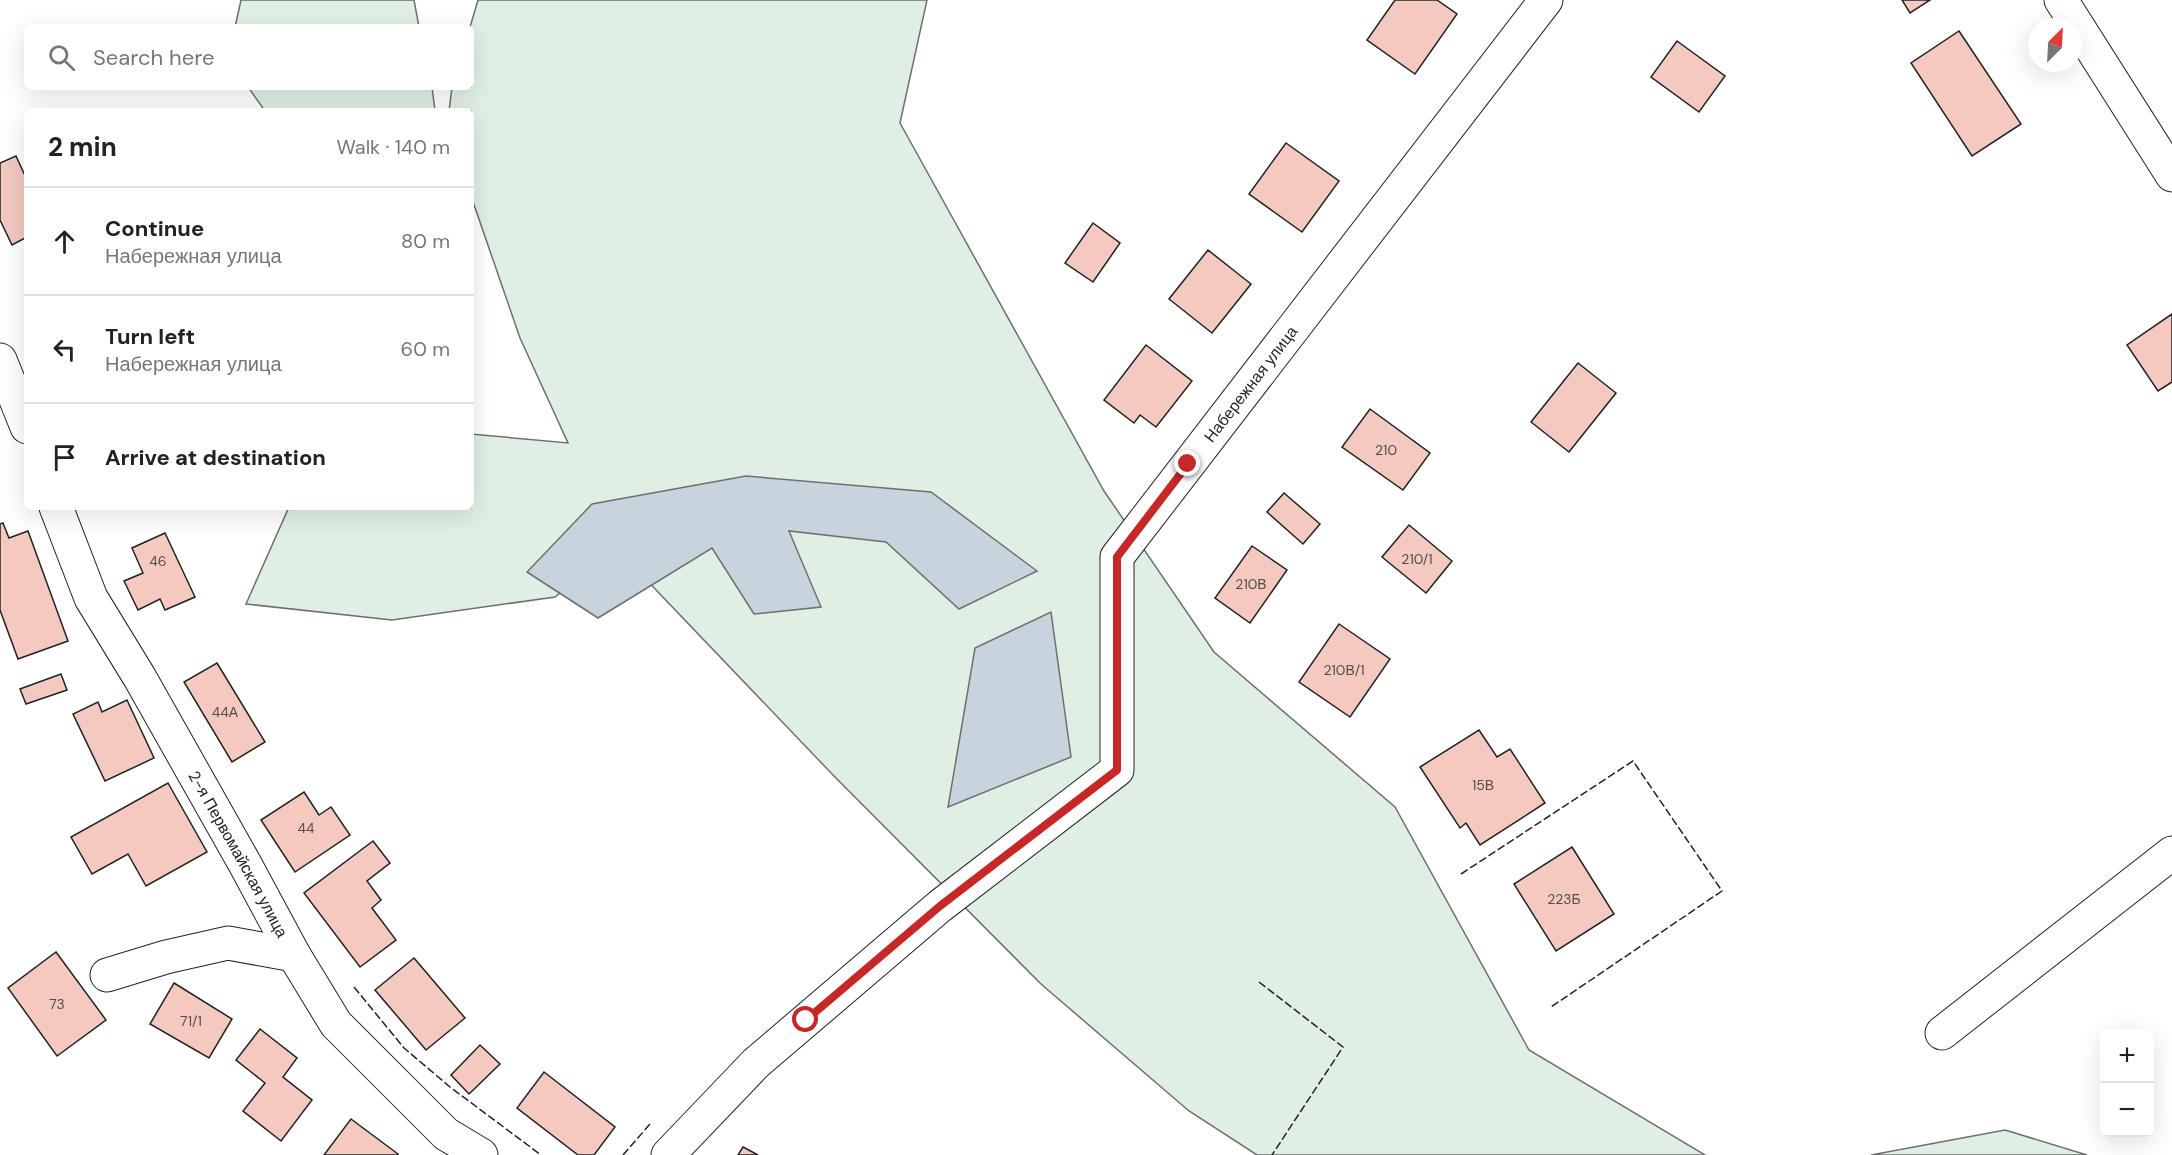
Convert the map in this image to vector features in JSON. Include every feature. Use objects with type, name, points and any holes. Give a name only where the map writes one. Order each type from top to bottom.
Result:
[{"type":"street","name":"Набережная улица","points":[[668,1155],[756,1063],[940,906],[1117,770],[1117,557],[1546,0]]},
{"type":"street","points":[[2061,0],[2172,175]]},
{"type":"street","points":[[0,360],[24,420]]},
{"type":"street","name":"2-я Первомайская улица","points":[[57,510],[91,598],[146,688],[294,956],[336,1024],[446,1134],[482,1155]]},
{"type":"street","points":[[1942,1033],[2172,853]]},
{"type":"street","points":[[107,975],[165,957],[228,943],[294,956]]},
{"type":"green space","points":[[241,0],[414,0],[418,24],[236,24]]},
{"type":"green space","points":[[478,0],[927,0],[900,123],[1104,491],[1214,652],[1395,807],[1529,1050],[1705,1155],[1257,1155],[1189,1111],[1041,984],[833,775],[615,547],[555,597],[392,620],[246,604],[288,510],[474,510],[474,434],[568,443],[520,338],[474,205],[474,108],[449,108],[452,90],[474,90],[474,24],[471,24]]},
{"type":"green space","points":[[250,90],[432,90],[435,108],[263,108]]},
{"type":"green space","points":[[2005,1130],[2087,1155],[1871,1155]]},
{"type":"shaded area","points":[[746,476],[931,492],[1037,571],[959,609],[886,542],[789,531],[821,607],[754,614],[712,548],[598,618],[527,572],[592,504]]},
{"type":"shaded area","points":[[1051,612],[1071,757],[948,807],[975,648]]},
{"type":"building","points":[[1395,0],[1437,0],[1457,14],[1415,74],[1367,40]]},
{"type":"building","points":[[1902,0],[1930,0],[1910,13]]},
{"type":"building","points":[[1959,31],[2021,124],[1972,156],[1911,63]]},
{"type":"building","points":[[1677,41],[1725,76],[1699,112],[1651,77]]},
{"type":"building","points":[[1286,143],[1339,181],[1302,232],[1249,194]]},
{"type":"building","points":[[16,156],[24,173],[24,239],[12,245],[0,220],[0,163]]},
{"type":"building","points":[[1093,223],[1120,243],[1093,282],[1065,263]]},
{"type":"building","points":[[1208,250],[1251,284],[1212,333],[1169,299]]},
{"type":"building","points":[[2172,314],[2172,382],[2158,391],[2127,345]]},
{"type":"building","points":[[1146,345],[1192,381],[1156,427],[1140,415],[1134,423],[1104,400]]},
{"type":"building","points":[[1578,363],[1616,393],[1569,452],[1531,422]]},
{"type":"building","points":[[1370,409],[1430,453],[1403,490],[1342,447]]},
{"type":"building","points":[[1284,493],[1320,524],[1303,544],[1267,512]]},
{"type":"building","points":[[3,523],[9,538],[28,531],[68,641],[18,659],[0,610],[0,524]]},
{"type":"building","points":[[1409,525],[1452,561],[1426,593],[1382,557]]},
{"type":"building","points":[[165,533],[195,597],[165,610],[160,599],[138,610],[124,581],[143,573],[132,548]]},
{"type":"building","points":[[1252,546],[1287,570],[1250,623],[1215,598]]},
{"type":"building","points":[[1339,624],[1390,659],[1350,717],[1299,682]]},
{"type":"building","points":[[217,663],[265,742],[232,762],[184,682]]},
{"type":"building","points":[[61,674],[67,690],[26,704],[20,689]]},
{"type":"building","points":[[127,700],[154,758],[105,781],[73,714],[98,702],[102,712]]},
{"type":"building","points":[[1479,730],[1497,757],[1510,749],[1545,803],[1480,845],[1466,823],[1460,828],[1420,767]]},
{"type":"building","points":[[168,783],[207,852],[146,886],[128,854],[92,874],[71,837]]},
{"type":"building","points":[[304,792],[319,815],[331,807],[350,835],[295,872],[261,820]]},
{"type":"building","points":[[373,841],[390,863],[367,881],[381,900],[372,908],[396,940],[360,967],[304,893]]},
{"type":"building","points":[[1572,847],[1614,914],[1556,951],[1514,884]]},
{"type":"building","points":[[56,952],[106,1020],[57,1056],[8,988]]},
{"type":"building","points":[[414,958],[465,1018],[426,1050],[375,990]]},
{"type":"building","points":[[174,983],[232,1019],[209,1058],[150,1024]]},
{"type":"building","points":[[260,1029],[297,1058],[283,1077],[312,1100],[281,1141],[243,1111],[265,1083],[236,1060]]},
{"type":"building","points":[[480,1045],[500,1064],[469,1094],[451,1075]]},
{"type":"building","points":[[544,1072],[615,1127],[594,1155],[578,1155],[517,1108]]},
{"type":"building","points":[[351,1119],[398,1154],[324,1155]]},
{"type":"building","points":[[743,1147],[758,1155],[738,1155]]},
{"type":"fence","points":[[1461,874],[1633,761],[1722,891],[1551,1007]]},
{"type":"fence","points":[[1259,982],[1343,1047],[1272,1155]]},
{"type":"fence","points":[[354,987],[404,1048],[450,1087],[541,1155]]},
{"type":"fence","points":[[623,1155],[650,1124]]},
{"type":"route","points":[[806,1020],[940,906],[1117,770],[1117,557],[1188,464]]}]
